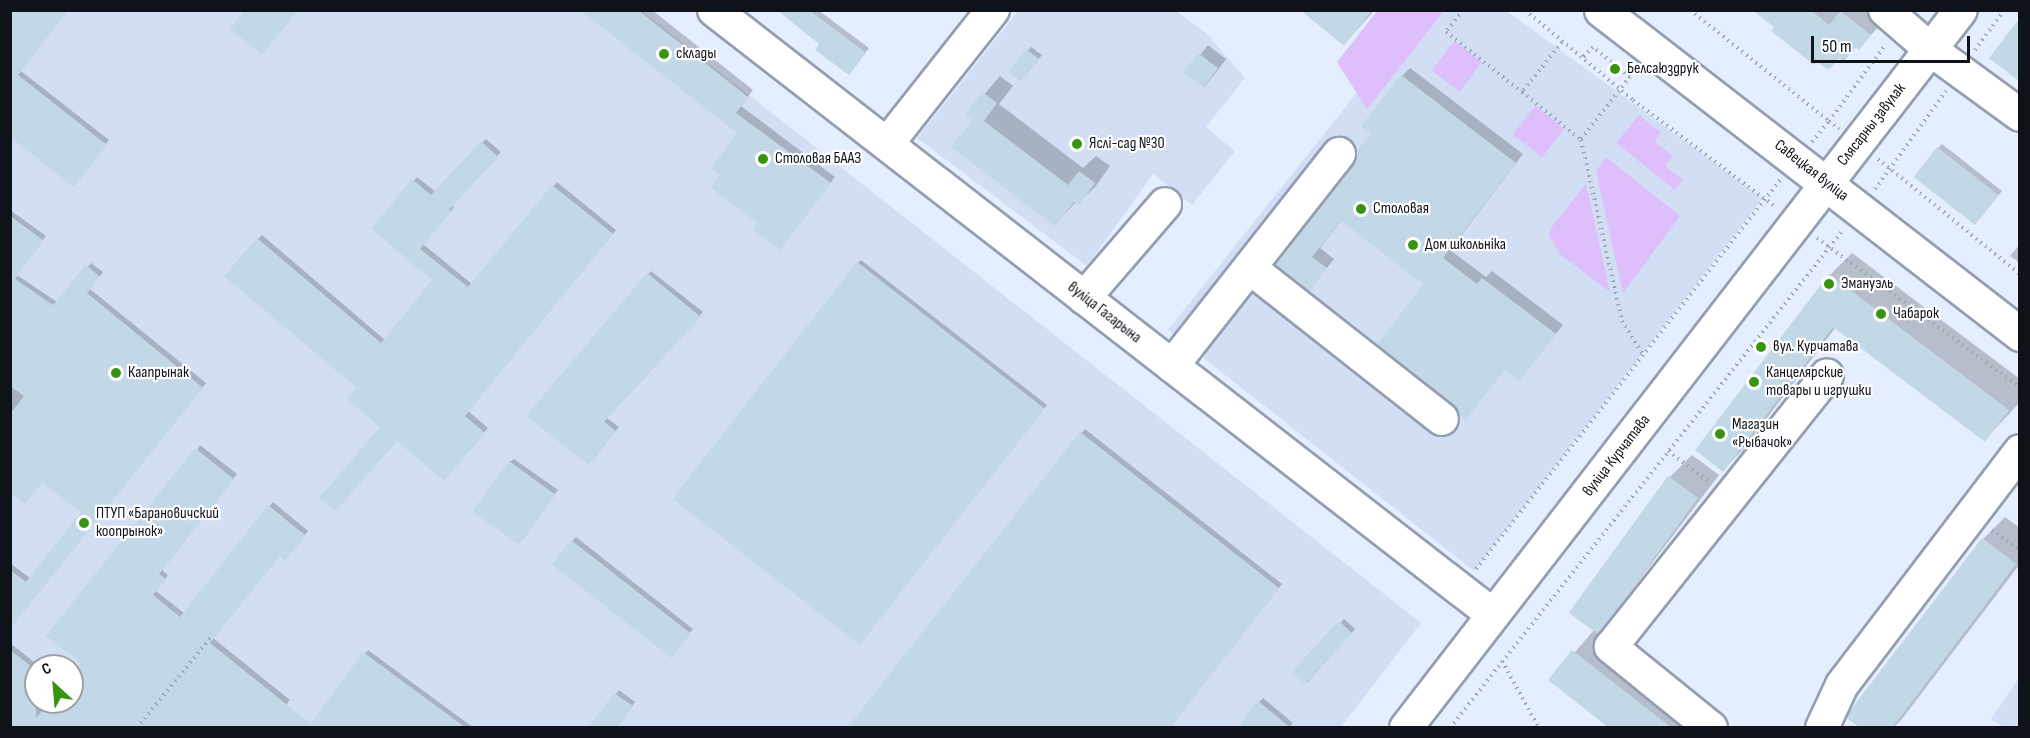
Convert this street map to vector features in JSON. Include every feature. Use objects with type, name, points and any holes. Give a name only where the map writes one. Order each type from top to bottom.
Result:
[{"type":"main road","name":"Савецкая вуліца","points":[[1601,10],[2019,334]]},
{"type":"street","name":"вуліца Гагарына","points":[[714,10],[1493,615]]},
{"type":"street","points":[[887,144],[993,10]]},
{"type":"street","name":"Слясарны завулак","points":[[1827,183],[1961,10]]},
{"type":"street","points":[[1893,17],[1931,50],[2019,115]]},
{"type":"street","points":[[1172,366],[1339,154]]},
{"type":"street","name":"вуліца Курчатава","points":[[1406,728],[1827,183]]},
{"type":"street","points":[[1084,298],[1165,204]]},
{"type":"street","points":[[1250,268],[1442,419]]},
{"type":"street","points":[[1711,728],[1611,647],[1827,375]]},
{"type":"street","points":[[1822,728],[1842,685],[2019,451]]},
{"type":"path","points":[[1463,10],[1446,32],[1581,140],[1622,321],[1643,354]]},
{"type":"path","points":[[1524,10],[1620,89],[1796,223],[2019,387]]},
{"type":"path","points":[[1690,10],[2019,274]]},
{"type":"path","points":[[1875,190],[2004,10]]},
{"type":"path","points":[[1460,590],[1764,198],[1829,121],[1893,17]]},
{"type":"path","points":[[1522,92],[1562,42]]},
{"type":"path","points":[[1581,59],[1593,47],[1630,77],[1581,140]]},
{"type":"path","points":[[1450,728],[1846,226]]},
{"type":"path","points":[[1668,451],[1729,498]]},
{"type":"path","points":[[137,728],[211,637]]},
{"type":"path","points":[[1502,661],[1539,728]]},
{"type":"shaded area","points":[[1378,10],[1444,11],[1367,109],[1337,62]]},
{"type":"shaded area","points":[[10,11],[642,11],[1421,623],[1341,727],[11,727]]},
{"type":"shaded area","name":"Яслі-сад №30","points":[[1018,11],[1176,11],[1206,33],[1245,78],[1206,127],[1235,151],[1192,205],[1153,174],[1087,266],[917,138]]},
{"type":"shaded area","name":"Дом школьніка","points":[[1422,11],[1507,11],[1763,198],[1474,571],[1168,330]]},
{"type":"shaded area","points":[[1454,41],[1482,62],[1460,92],[1432,71]]},
{"type":"shaded area","points":[[1535,106],[1564,129],[1542,157],[1513,134]]},
{"type":"shaded area","points":[[1639,115],[1661,133],[1655,142],[1673,156],[1665,166],[1683,180],[1675,190],[1616,143]]},
{"type":"shaded area","points":[[1606,157],[1680,216],[1623,293],[1596,171]]},
{"type":"shaded area","points":[[1586,184],[1610,292],[1560,254],[1549,235],[1551,228]]},
{"type":"shaded area","points":[[2019,678],[2019,727],[2003,727],[1991,719]]},
{"type":"building","points":[[10,10],[69,10],[18,75],[107,145],[74,187],[10,137]]},
{"type":"building","points":[[245,10],[298,10],[262,55],[230,29]]},
{"type":"building","points":[[580,10],[638,10],[748,97],[736,113],[831,183],[780,250],[753,230],[758,223],[711,188],[720,175],[711,168],[737,133]]},
{"type":"building","points":[[777,10],[809,10],[866,53],[849,75],[815,50],[819,44]]},
{"type":"building","points":[[1300,10],[1372,10],[1344,46]]},
{"type":"building","points":[[1752,10],[1811,10],[1829,25],[1840,11],[1871,35],[1859,50],[1855,47],[1844,62],[1839,58],[1829,70],[1817,62],[1814,65],[1771,31],[1774,27]]},
{"type":"building","points":[[2019,19],[2019,81],[1989,58]]},
{"type":"building","points":[[1026,49],[1039,59],[1021,82],[1008,72]]},
{"type":"building","points":[[1198,53],[1218,68],[1204,87],[1184,72]]},
{"type":"building","name":"Дом школьніка","points":[[1401,75],[1516,163],[1443,258],[1477,284],[1482,278],[1556,334],[1520,381],[1505,369],[1465,421],[1453,405],[1377,345],[1423,284],[1341,221],[1312,257],[1327,268],[1309,292],[1275,265],[1353,165],[1356,152],[1371,133],[1361,126]]},
{"type":"building","points":[[982,92],[997,103],[984,121],[1068,185],[1079,171],[1095,183],[1079,205],[1074,202],[1055,226],[951,147],[973,119],[966,114]]},
{"type":"building","points":[[481,141],[498,157],[449,210],[451,212],[420,249],[468,287],[552,185],[613,234],[465,416],[485,433],[444,481],[397,441],[336,511],[319,498],[380,427],[347,399],[357,388],[224,276],[257,238],[381,343],[432,280],[371,229],[412,179],[431,195]]},
{"type":"building","points":[[1937,147],[1998,195],[1975,225],[1914,177]]},
{"type":"building","points":[[10,216],[43,240],[15,279],[53,305],[86,265],[100,277],[87,293],[203,388],[10,629],[10,570],[26,582],[81,512],[42,483],[25,504],[10,492],[10,414],[24,396],[10,386]]},
{"type":"building","points":[[857,262],[1045,409],[860,645],[672,498]]},
{"type":"building","points":[[647,273],[701,317],[604,422],[616,431],[589,465],[526,416]]},
{"type":"building","points":[[1829,274],[2009,410],[1985,442],[1833,327],[1723,472],[1695,450]]},
{"type":"building","points":[[1080,432],[1279,588],[1170,728],[847,728]]},
{"type":"building","points":[[195,448],[234,479],[159,574],[166,579],[153,595],[180,617],[268,505],[306,536],[285,561],[280,556],[210,643],[311,724],[363,652],[466,728],[10,728],[10,650],[24,661],[24,714],[36,714],[36,718],[39,714],[84,714],[84,654],[69,654],[46,636]]},
{"type":"building","points":[[509,461],[555,495],[519,545],[473,511]]},
{"type":"building","points":[[1668,476],[1698,498],[1599,634],[1569,613]]},
{"type":"building","points":[[1982,538],[2016,564],[1892,728],[1860,728],[1847,718],[1849,712]]},
{"type":"building","points":[[571,540],[691,634],[672,658],[552,564]]},
{"type":"building","points":[[1339,621],[1352,633],[1305,684],[1292,671]]},
{"type":"building","points":[[1572,650],[1672,728],[1609,728],[1548,680]]},
{"type":"building","points":[[614,693],[633,706],[617,728],[588,728]]},
{"type":"building","points":[[1258,701],[1291,728],[1237,728]]},
{"type":"place","name":"склады","points":[[664,54]]},
{"type":"place","name":"Белсаюздрук","points":[[1615,69]]},
{"type":"place","name":"Яслі-сад №30","points":[[1077,144]]},
{"type":"place","name":"Столовая БААЗ","points":[[763,159]]},
{"type":"place","name":"Столовая","points":[[1361,209]]},
{"type":"place","name":"Дом школьніка","points":[[1413,245]]},
{"type":"place","name":"Эмануэль","points":[[1829,284]]},
{"type":"place","name":"Чабарок","points":[[1881,314]]},
{"type":"place","name":"вул. Курчатава","points":[[1761,347]]},
{"type":"place","name":"Каапрынак","points":[[116,373]]},
{"type":"place","name":"Канцелярские товары и игрушки","points":[[1754,382]]},
{"type":"place","name":"Магазин «Рыбачок»","points":[[1720,434]]},
{"type":"place","name":"ПТУП «Барановичский коопрынок»","points":[[84,523]]}]
